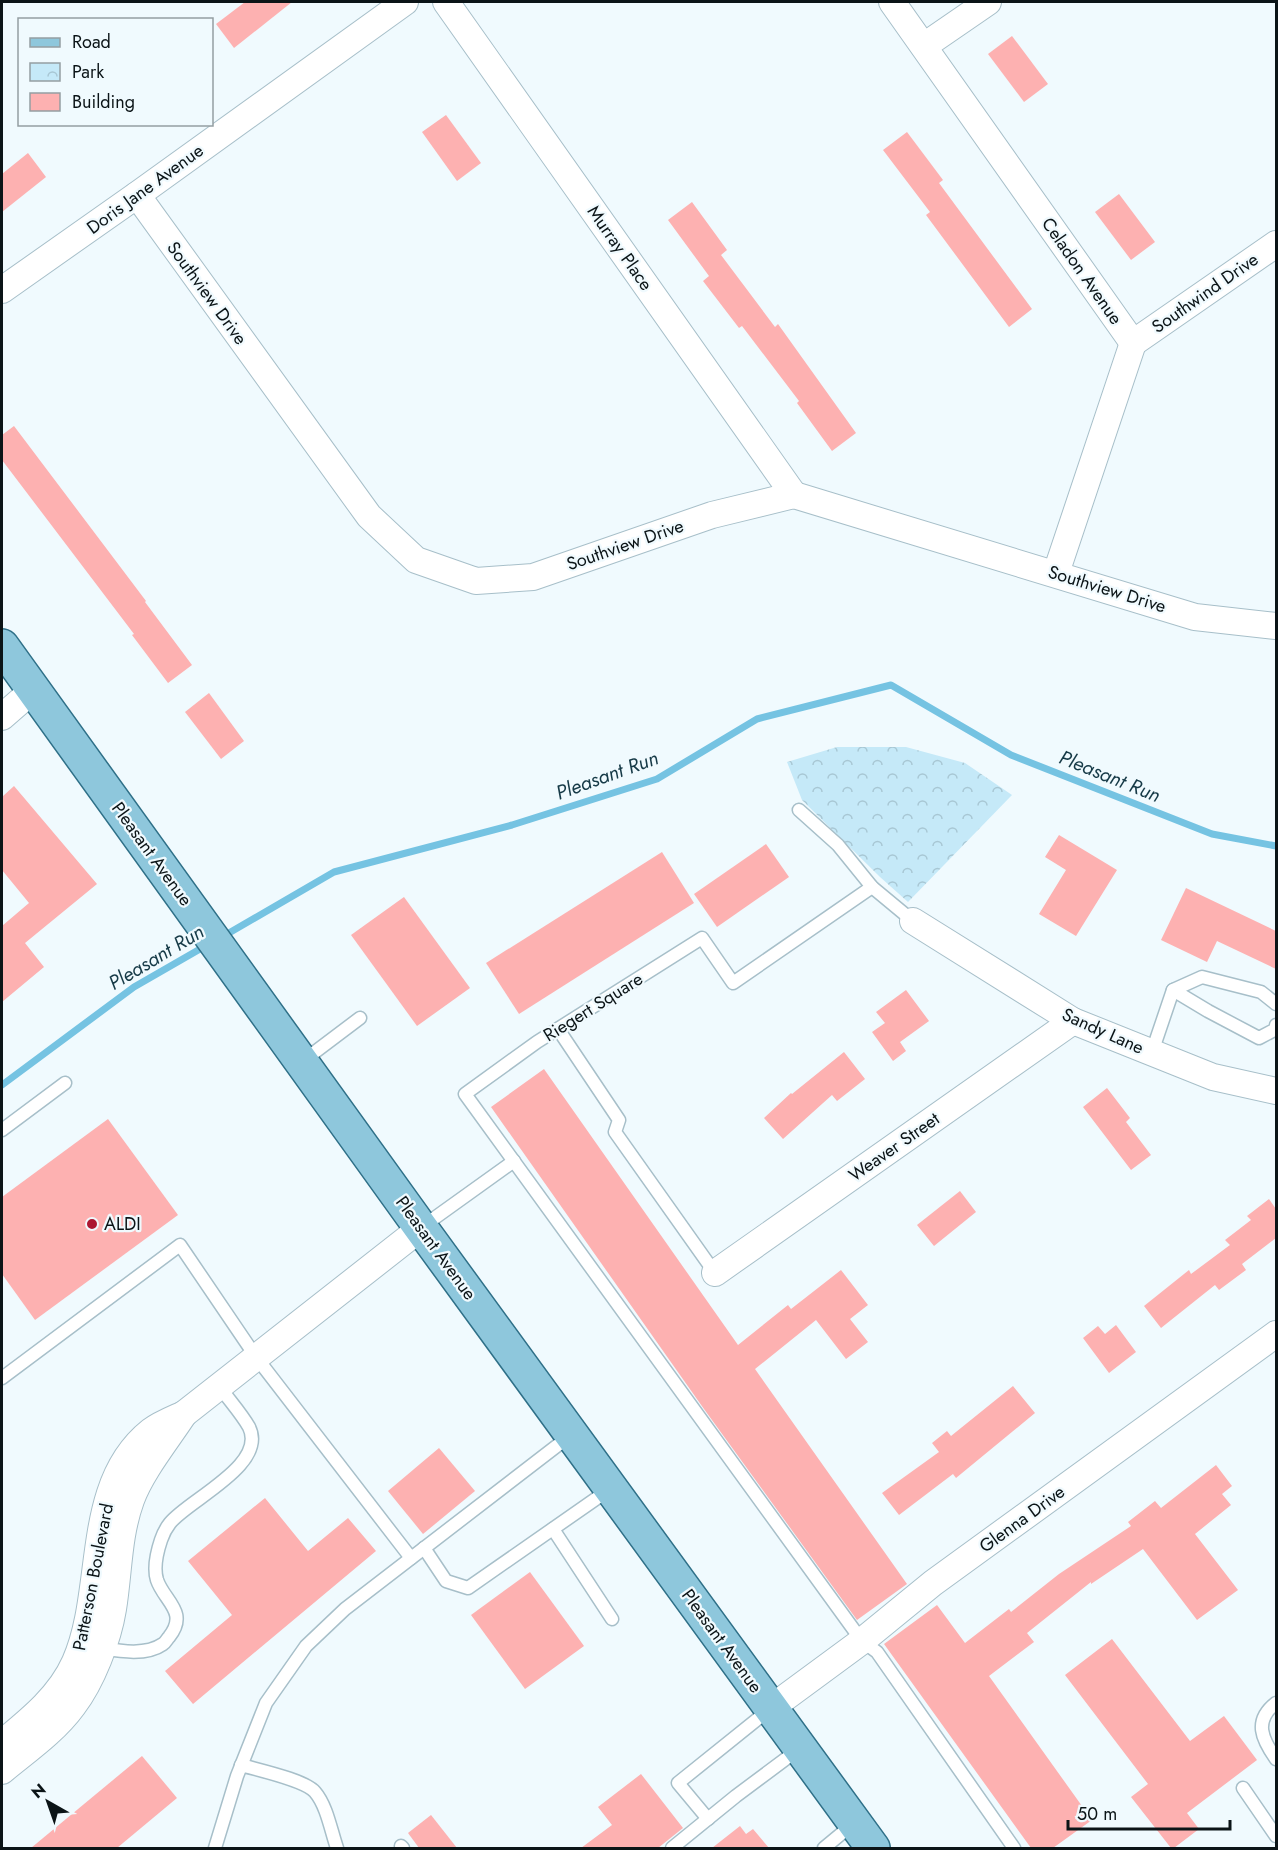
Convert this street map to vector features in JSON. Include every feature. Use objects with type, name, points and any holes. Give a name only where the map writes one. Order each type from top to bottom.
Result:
[{"type":"main road","name":"Pleasant Avenue","points":[[2,646],[863,1836]]},
{"type":"street","name":"Doris Jane Avenue","points":[[2,290],[405,2]]},
{"type":"street","name":"Murray Place","points":[[446,2],[794,495]]},
{"type":"street","name":"Celadon Avenue","points":[[892,2],[1133,343],[1056,573]]},
{"type":"street","points":[[924,46],[988,2]]},
{"type":"street","name":"Southview Drive","points":[[137,195],[369,516],[416,560],[476,581],[532,577],[712,515],[794,495],[1195,617],[1276,626]]},
{"type":"street","name":"Southwind Drive","points":[[1133,343],[1276,244]]},
{"type":"street","points":[[2,717],[33,690]]},
{"type":"street","name":"Sandy Lane","points":[[913,921],[1073,1021],[1213,1077],[1276,1091]]},
{"type":"street","name":"Weaver Street","points":[[715,1273],[1073,1021]]},
{"type":"street","name":"Patterson Boulevard","points":[[2,1771],[47,1733],[73,1707],[86,1685],[91,1646],[89,1611],[106,1504],[115,1477],[131,1452],[152,1430],[184,1414],[421,1228]]},
{"type":"street","name":"Glenna Drive","points":[[771,1708],[862,1641],[933,1583],[1276,1334]]},
{"type":"street","name":"Patterson Boulevard","points":[[2,1743],[48,1702],[75,1663],[91,1646]]},
{"type":"lane","points":[[799,810],[838,845],[872,887],[913,921]]},
{"type":"lane","name":"Riegert Square","points":[[514,1161],[465,1094],[558,1029],[702,938],[733,983],[872,887]]},
{"type":"lane","points":[[1152,1052],[1173,990],[1202,977],[1261,992],[1276,1004]]},
{"type":"lane","points":[[1173,990],[1259,1038],[1276,1029],[1276,1025]]},
{"type":"lane","points":[[302,1062],[360,1018]]},
{"type":"lane","points":[[558,1029],[620,1120],[615,1132],[715,1273]]},
{"type":"lane","points":[[2,1130],[65,1083]]},
{"type":"lane","points":[[421,1228],[514,1161],[862,1641],[877,1652],[1014,1848]]},
{"type":"lane","points":[[2,1378],[180,1245],[256,1357],[411,1558]]},
{"type":"lane","points":[[91,1646],[130,1652],[148,1649],[163,1644],[174,1631],[175,1610],[158,1582],[155,1569],[161,1538],[170,1522],[238,1468],[252,1444],[250,1429],[219,1386]]},
{"type":"lane","points":[[215,1848],[241,1765],[266,1703],[306,1646],[345,1609],[572,1434]]},
{"type":"lane","points":[[424,1548],[446,1581],[468,1588],[611,1488]]},
{"type":"lane","points":[[553,1529],[612,1619]]},
{"type":"lane","points":[[1276,1703],[1263,1718],[1262,1730],[1265,1743],[1276,1759]]},
{"type":"lane","points":[[708,1819],[678,1783],[771,1708]]},
{"type":"lane","points":[[672,1848],[800,1748]]},
{"type":"lane","points":[[241,1765],[300,1783],[315,1791],[321,1801],[337,1848]]},
{"type":"lane","points":[[1243,1788],[1276,1836]]},
{"type":"lane","points":[[824,1848],[863,1836]]},
{"type":"green space","points":[[837,747],[906,747],[965,763],[1012,795],[908,902],[802,800],[787,762]]},
{"type":"building","points":[[245,2],[292,2],[234,48],[216,24]]},
{"type":"building","points":[[1012,36],[1048,84],[1024,102],[988,54]]},
{"type":"building","points":[[446,115],[481,163],[457,181],[422,132]]},
{"type":"building","points":[[907,132],[943,180],[939,183],[1032,309],[1009,327],[926,215],[930,212],[883,150]]},
{"type":"building","points":[[28,153],[46,177],[2,212],[2,174]]},
{"type":"building","points":[[1119,194],[1155,242],[1131,260],[1095,212]]},
{"type":"building","points":[[692,202],[727,250],[721,255],[775,327],[778,324],[856,433],[832,451],[797,403],[799,401],[742,326],[739,328],[703,281],[709,276],[668,220]]},
{"type":"building","points":[[14,426],[192,665],[168,683],[132,635],[134,634],[2,460],[2,435]]},
{"type":"building","points":[[209,693],[244,741],[221,759],[185,712]]},
{"type":"building","points":[[14,786],[97,884],[25,943],[44,967],[2,1002],[2,926],[29,903],[2,870],[2,797]]},
{"type":"building","points":[[1059,835],[1117,870],[1076,936],[1039,914],[1066,870],[1045,857]]},
{"type":"building","points":[[766,844],[789,877],[717,927],[694,894]]},
{"type":"building","points":[[662,852],[694,903],[519,1014],[486,963]]},
{"type":"building","points":[[1186,888],[1276,931],[1276,969],[1217,941],[1207,962],[1161,940]]},
{"type":"building","points":[[404,897],[470,988],[417,1026],[351,935]]},
{"type":"building","points":[[906,990],[929,1021],[900,1042],[906,1051],[893,1061],[872,1032],[885,1023],[876,1012]]},
{"type":"building","points":[[844,1052],[865,1079],[837,1101],[832,1095],[783,1139],[764,1118],[791,1093]]},
{"type":"building","points":[[544,1069],[738,1345],[788,1305],[791,1309],[841,1270],[868,1305],[850,1319],[868,1342],[846,1359],[816,1320],[755,1369],[907,1584],[857,1620],[704,1409],[491,1107]]},
{"type":"building","points":[[1107,1088],[1130,1118],[1126,1122],[1151,1155],[1131,1170],[1083,1107]]},
{"type":"building","points":[[108,1119],[178,1215],[35,1320],[2,1274],[2,1197]]},
{"type":"building","points":[[960,1191],[976,1212],[934,1246],[917,1225]]},
{"type":"building","points":[[1269,1199],[1276,1209],[1276,1238],[1242,1264],[1246,1270],[1219,1290],[1215,1285],[1161,1328],[1144,1306],[1189,1270],[1191,1274],[1230,1245],[1225,1240],[1251,1220],[1247,1216]]},
{"type":"building","points":[[1116,1325],[1136,1352],[1109,1373],[1083,1338],[1098,1326],[1105,1334]]},
{"type":"building","points":[[1013,1386],[1035,1413],[956,1478],[953,1474],[899,1515],[882,1493],[939,1452],[932,1443],[947,1431],[951,1436]]},
{"type":"building","points":[[439,1448],[475,1491],[423,1534],[388,1491]]},
{"type":"building","points":[[1216,1465],[1232,1486],[1222,1494],[1231,1505],[1195,1534],[1238,1590],[1197,1620],[1143,1549],[1091,1584],[1091,1582],[1027,1633],[1034,1642],[989,1676],[1092,1820],[1053,1848],[1031,1848],[884,1644],[937,1605],[965,1643],[1009,1609],[1011,1612],[1059,1574],[1131,1526],[1128,1522],[1155,1501],[1161,1508]]},
{"type":"building","points":[[265,1498],[308,1551],[348,1518],[376,1551],[193,1704],[165,1671],[232,1615],[188,1561]]},
{"type":"building","points":[[530,1572],[584,1646],[525,1689],[471,1615]]},
{"type":"building","points":[[1112,1639],[1190,1741],[1224,1716],[1257,1760],[1187,1813],[1199,1829],[1174,1848],[1171,1848],[1131,1797],[1148,1784],[1065,1675]]},
{"type":"building","points":[[142,1756],[177,1798],[117,1848],[31,1848]]},
{"type":"building","points":[[641,1774],[683,1828],[658,1848],[581,1848],[612,1825],[598,1807]]},
{"type":"building","points":[[431,1815],[457,1848],[419,1848],[408,1833]]},
{"type":"building","points":[[740,1826],[746,1834],[753,1829],[769,1848],[712,1848]]},
{"type":"waterway","name":"Pleasant Run","points":[[222,937],[334,872],[512,825],[657,779],[757,719],[891,685],[1011,755],[1212,834],[1276,846]]},
{"type":"waterway","name":"Pleasant Run","points":[[2,1085],[134,987],[207,945]]},
{"type":"place","name":"ALDI","points":[[92,1224]]}]
